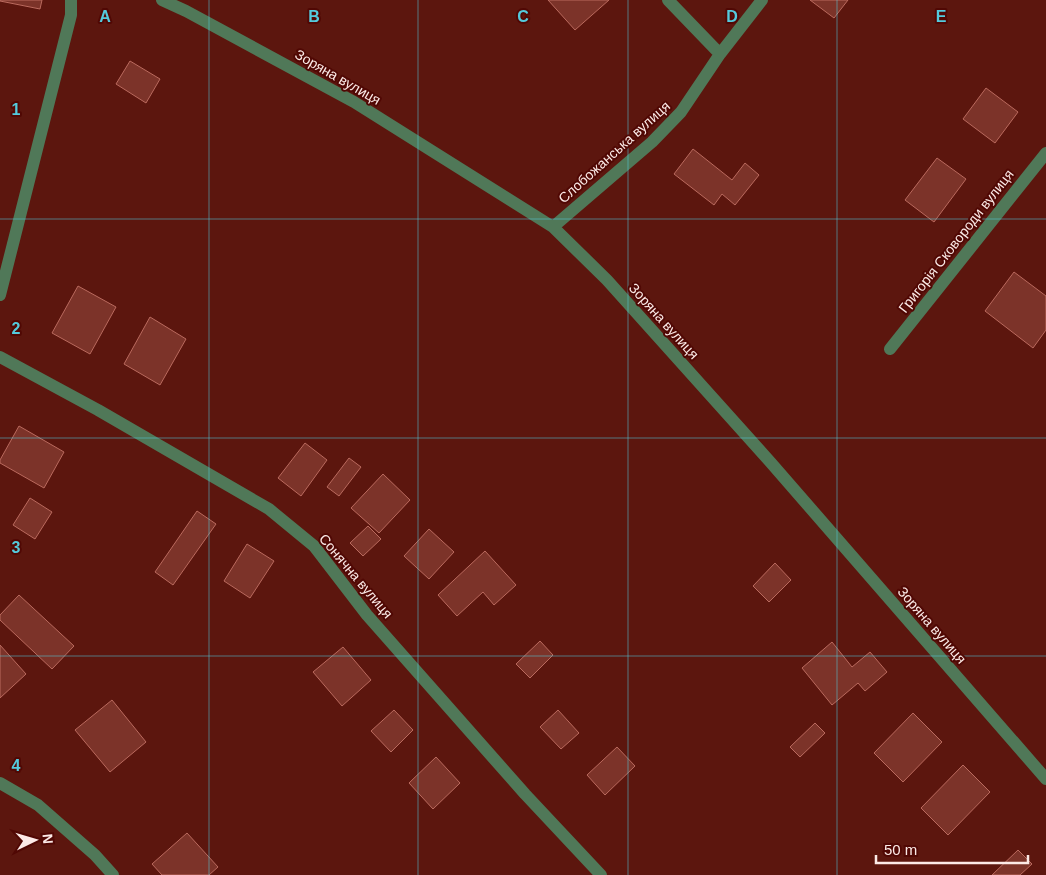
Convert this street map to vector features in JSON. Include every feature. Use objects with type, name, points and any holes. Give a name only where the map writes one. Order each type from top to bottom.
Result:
[{"type":"street","points":[[0,295],[71,14],[71,0]]},
{"type":"street","name":"Зоряна вулиця","points":[[162,0],[186,10],[354,102],[553,227],[607,280],[772,464],[1046,780]]},
{"type":"street","points":[[668,0],[720,54]]},
{"type":"street","name":"Слобожанська вулиця","points":[[553,227],[652,142],[681,112],[720,54],[762,0]]},
{"type":"street","name":"Григорія Сковороди вулиця","points":[[890,349],[1046,152]]},
{"type":"street","name":"Сонячна вулиця","points":[[0,357],[98,410],[269,509],[314,546],[367,615],[525,794],[601,875]]},
{"type":"street","points":[[0,783],[38,805],[95,855],[113,875]]},
{"type":"building","points":[[0,0],[42,0],[40,9]]},
{"type":"building","points":[[548,0],[609,0],[575,30]]},
{"type":"building","points":[[810,0],[848,0],[834,18]]},
{"type":"building","points":[[130,61],[160,79],[146,103],[116,84]]},
{"type":"building","points":[[986,88],[1018,112],[995,143],[963,119]]},
{"type":"building","points":[[693,149],[732,180],[745,163],[759,175],[735,205],[722,194],[714,205],[674,174]]},
{"type":"building","points":[[937,158],[966,179],[934,222],[905,200]]},
{"type":"building","points":[[1014,272],[1046,296],[1046,330],[1033,348],[985,311]]},
{"type":"building","points":[[78,286],[116,307],[90,354],[52,333]]},
{"type":"building","points":[[150,317],[186,339],[160,385],[124,364]]},
{"type":"building","points":[[19,426],[64,452],[44,488],[0,463]]},
{"type":"building","points":[[305,443],[327,460],[301,496],[278,478]]},
{"type":"building","points":[[349,458],[361,467],[339,496],[327,487]]},
{"type":"building","points":[[383,474],[410,500],[379,533],[351,508]]},
{"type":"building","points":[[30,498],[52,512],[35,539],[13,525]]},
{"type":"building","points":[[197,511],[216,524],[173,585],[155,572]]},
{"type":"building","points":[[368,526],[381,539],[363,556],[350,543]]},
{"type":"building","points":[[429,529],[454,552],[429,579],[404,556]]},
{"type":"building","points":[[247,544],[274,561],[250,598],[224,581]]},
{"type":"building","points":[[485,551],[516,585],[494,605],[483,592],[457,616],[438,595]]},
{"type":"building","points":[[775,563],[791,580],[769,602],[753,586]]},
{"type":"building","points":[[19,595],[74,646],[52,669],[0,620],[0,615]]},
{"type":"building","points":[[540,641],[553,655],[530,678],[516,664]]},
{"type":"building","points":[[832,642],[852,667],[870,652],[887,672],[865,691],[858,683],[832,705],[802,668]]},
{"type":"building","points":[[0,645],[26,674],[0,698]]},
{"type":"building","points":[[343,647],[371,680],[342,706],[313,672]]},
{"type":"building","points":[[112,700],[146,742],[110,772],[75,730]]},
{"type":"building","points":[[394,710],[413,730],[391,752],[371,731]]},
{"type":"building","points":[[558,710],[579,733],[561,749],[540,727]]},
{"type":"building","points":[[913,713],[942,742],[903,782],[874,753]]},
{"type":"building","points":[[815,723],[825,733],[800,757],[790,747]]},
{"type":"building","points":[[617,747],[635,766],[605,795],[587,775]]},
{"type":"building","points":[[436,757],[460,783],[433,809],[409,783]]},
{"type":"building","points":[[963,765],[990,792],[948,835],[921,808]]},
{"type":"building","points":[[187,833],[218,867],[209,875],[162,875],[152,864]]},
{"type":"building","points":[[1018,850],[1032,864],[1020,875],[992,875]]}]
